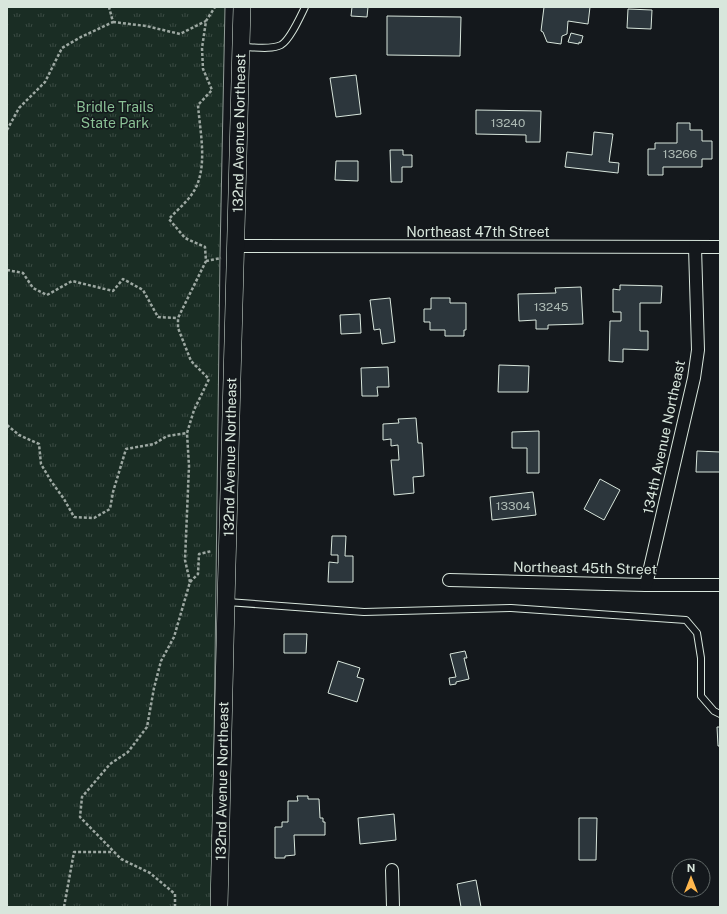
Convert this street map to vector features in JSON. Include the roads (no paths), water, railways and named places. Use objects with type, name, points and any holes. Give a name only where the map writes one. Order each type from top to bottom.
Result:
[{"type":"street","name":"132nd Avenue Northeast","points":[[219,907],[242,7]]},
{"type":"street","name":"Northeast 47th Street","points":[[236,246],[720,248]]},
{"type":"street","name":"134th Avenue Northeast","points":[[646,585],[694,378],[698,350],[695,247]]},
{"type":"street","name":"Northeast 45th Street","points":[[449,580],[646,585],[720,585]]},
{"type":"street","points":[[392,870],[393,907]]},
{"type":"lane","points":[[241,47],[272,47],[282,45],[290,35],[305,7]]},
{"type":"lane","points":[[226,602],[364,612],[511,608],[686,620],[697,633],[701,658],[701,696],[714,712],[720,714]]},
{"type":"park label","name":"Bridle Trails State Park","points":[[115,116]]}]
